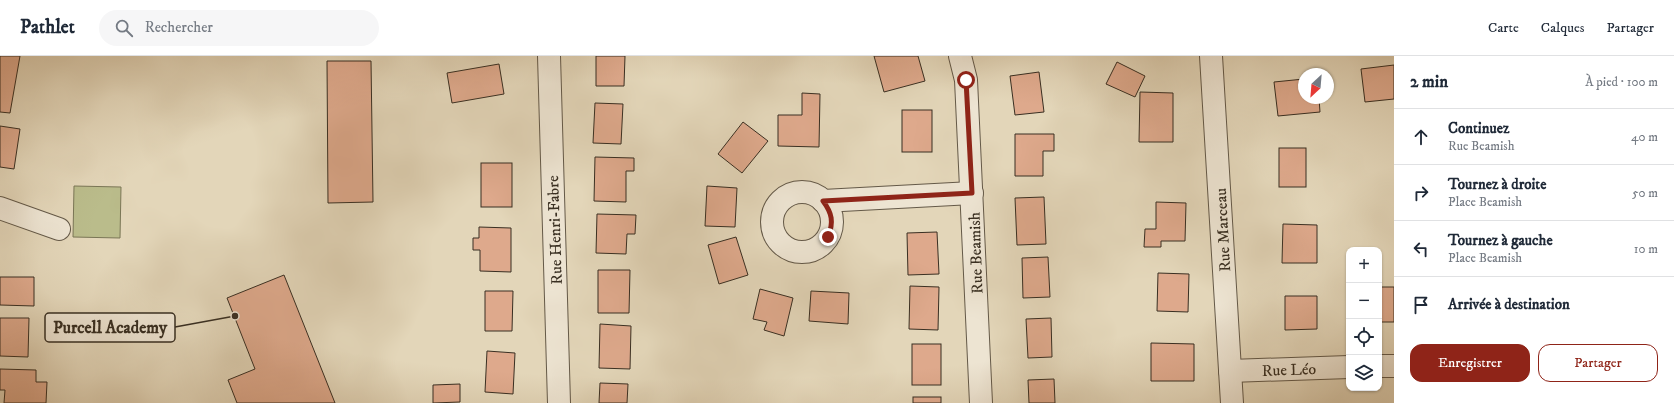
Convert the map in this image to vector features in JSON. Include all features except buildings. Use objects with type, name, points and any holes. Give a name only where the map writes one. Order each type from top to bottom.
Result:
[{"type":"street","name":"Rue Henri-Fabre","points":[[549,56],[559,403]]},
{"type":"street","name":"Rue Beamish","points":[[960,56],[966,80],[981,403]]},
{"type":"street","name":"Rue Marceau","points":[[1211,56],[1232,403]]},
{"type":"street","points":[[823,201],[972,193]]},
{"type":"street","points":[[0,208],[59,229]]},
{"type":"street","points":[[1382,366],[1394,366]]},
{"type":"street","name":"Rue Léo","points":[[1230,371],[1346,367]]},
{"type":"green space","points":[[74,186],[121,187],[120,238],[73,237]]},
{"type":"place","name":"Purcell Academy","points":[[235,316]]},
{"type":"route","points":[[828,237],[832,228],[832,218],[829,209],[823,201],[972,193],[966,80]]}]
